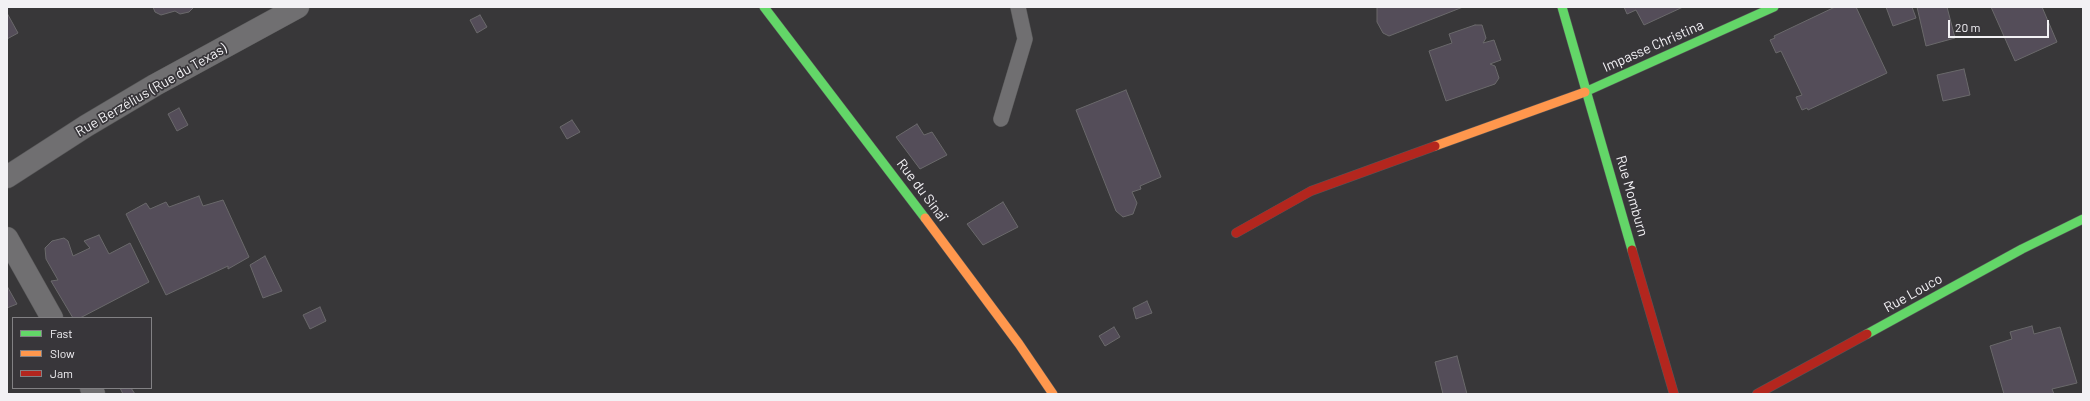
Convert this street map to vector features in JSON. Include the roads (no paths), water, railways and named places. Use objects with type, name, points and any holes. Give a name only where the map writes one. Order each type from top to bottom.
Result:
[{"type":"street","name":"Rue Berzélius (Rue du Texas)","points":[[7,177],[86,126],[155,85],[298,7]]},
{"type":"street","name":"Rue du Sinaï","points":[[764,7],[958,261],[1019,344],[1053,394]]},
{"type":"street","name":"Rue Momburn","points":[[1562,7],[1674,394]]},
{"type":"street","name":"Impasse Christina","points":[[1236,233],[1311,192],[1587,91],[1774,7]]},
{"type":"street","name":"Rue Louco","points":[[1757,394],[2022,249],[2083,219]]},
{"type":"street","points":[[7,238],[51,317]]},
{"type":"lane","points":[[1001,119],[1025,39],[1018,7]]}]
